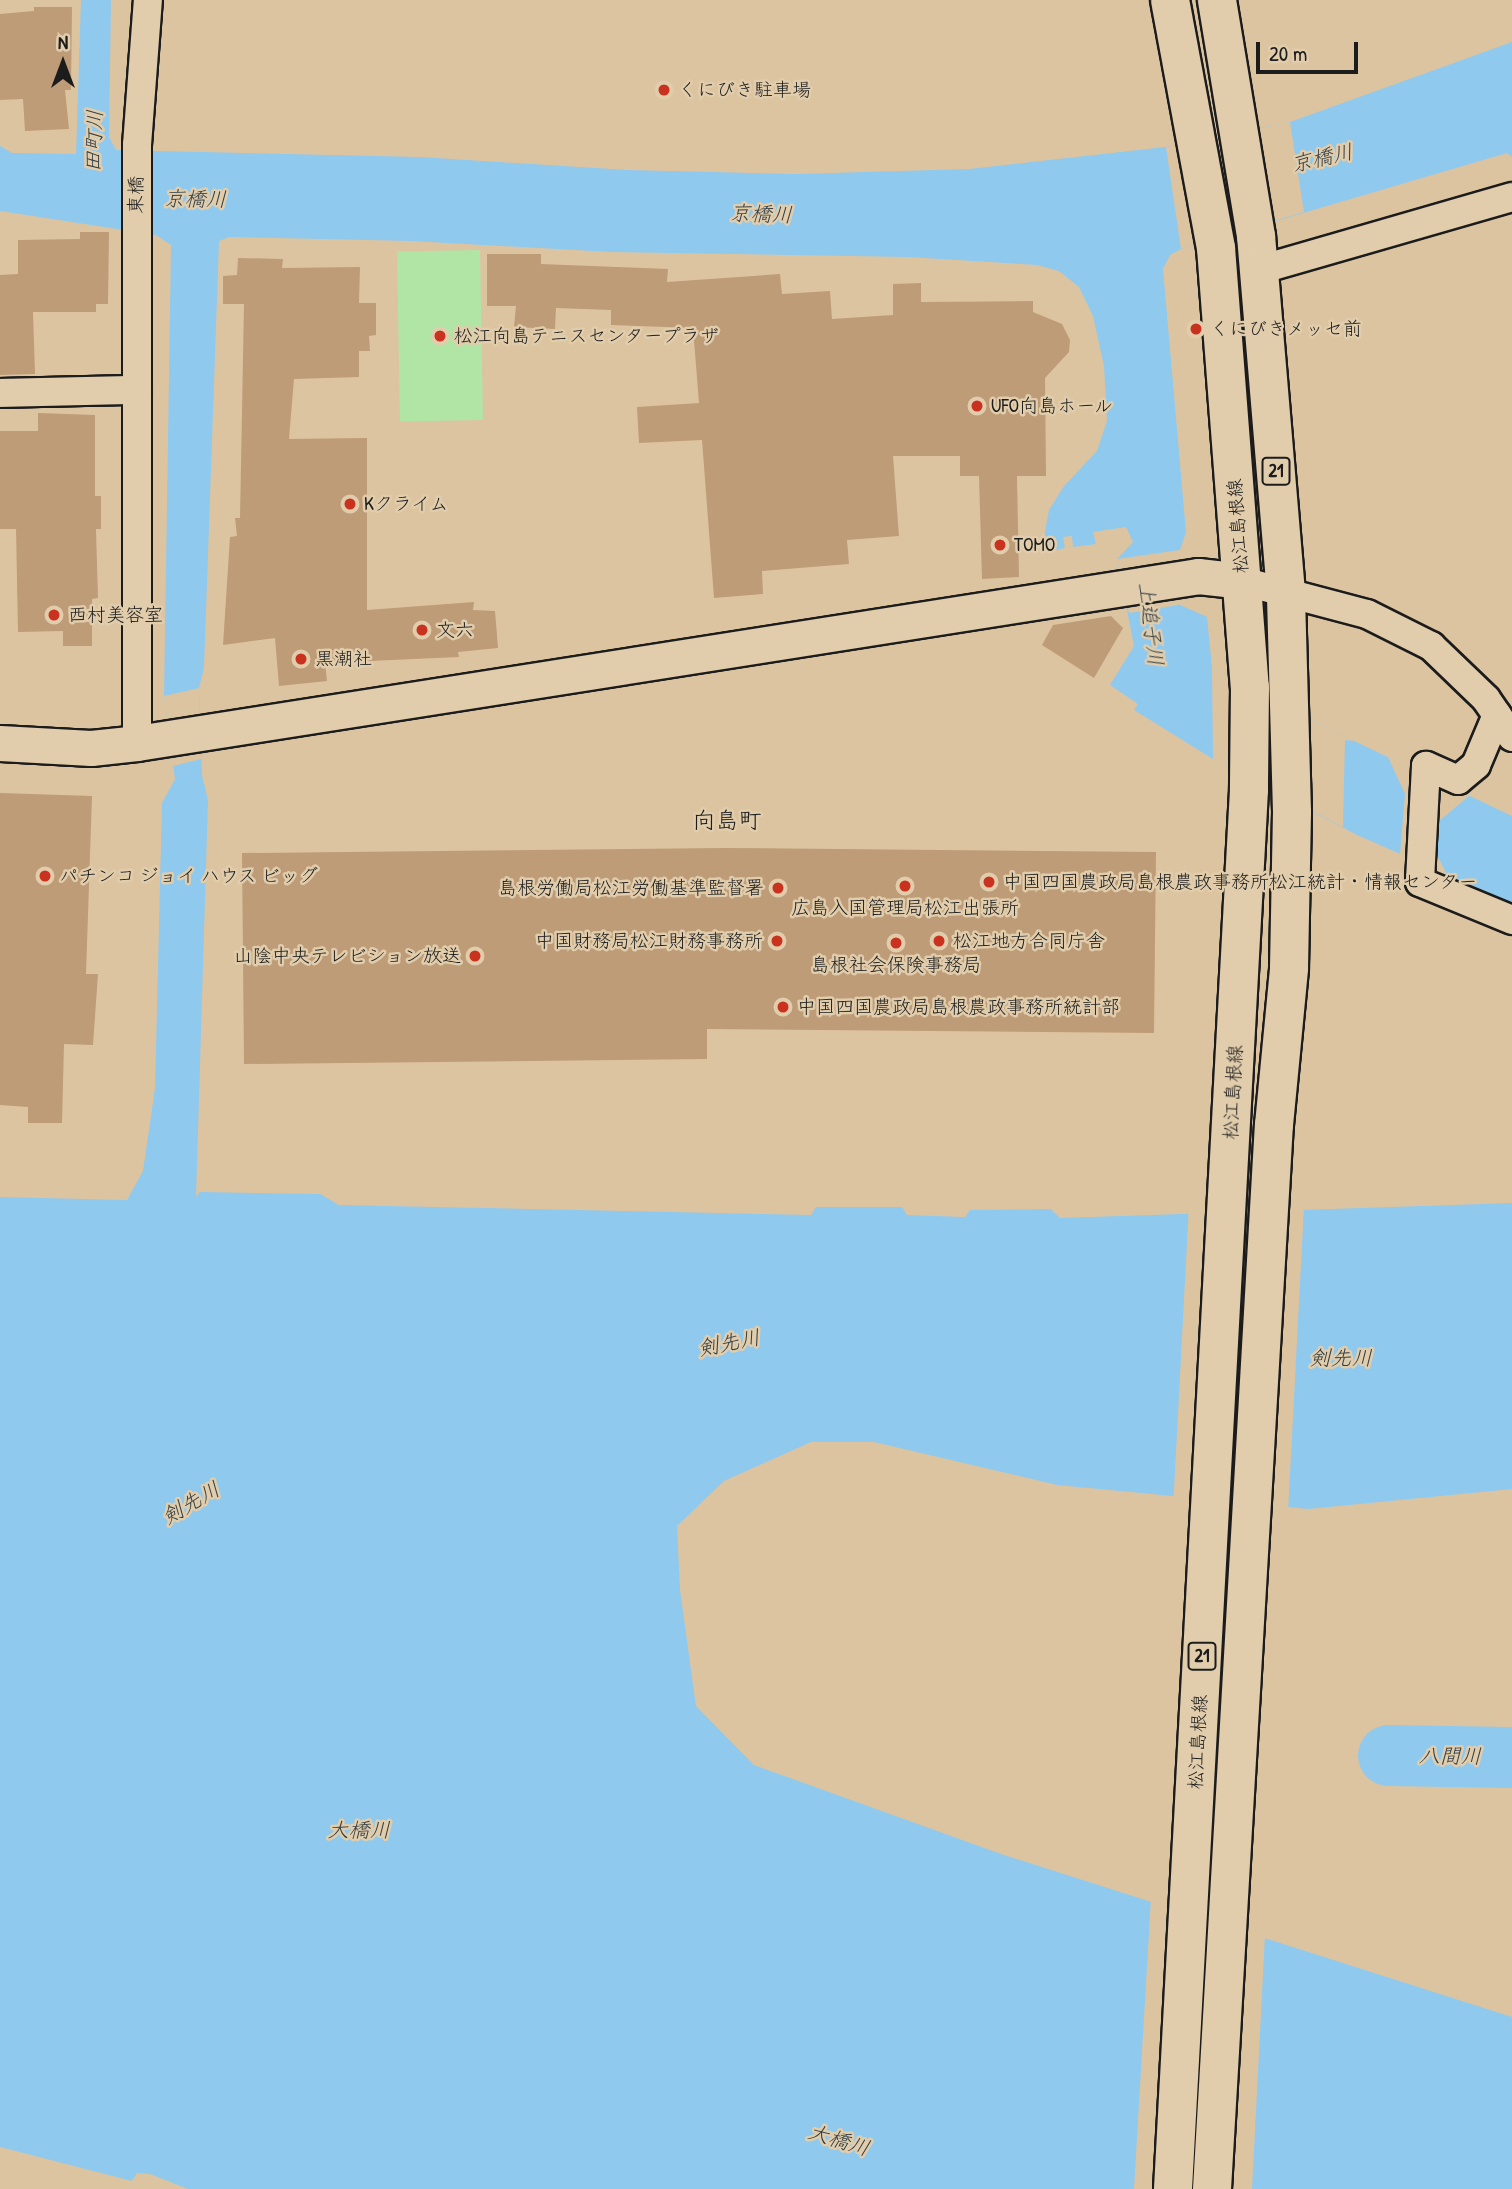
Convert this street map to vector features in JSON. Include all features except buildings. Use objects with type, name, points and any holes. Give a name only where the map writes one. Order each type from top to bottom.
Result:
[{"type":"main road","name":"松江島根線","points":[[1170,0],[1216,248],[1250,687],[1249,790],[1232,1122],[1173,2189]]},
{"type":"main road","name":"松江島根線","points":[[1212,2189],[1274,1125],[1289,968],[1292,812],[1286,593],[1258,253],[1238,116],[1217,0]]},
{"type":"street","name":"東橋","points":[[146,739],[135,245],[137,145],[148,0]]},
{"type":"street","points":[[1258,253],[1512,197]]},
{"type":"street","points":[[0,393],[137,390]]},
{"type":"street","points":[[0,743],[91,748],[1041,603],[1198,576],[1242,581],[1367,614],[1431,646],[1505,726],[1476,765],[1458,780],[1426,766],[1420,882],[1512,920]]},
{"type":"green space","name":"松江向島テニスセンタープラザ","points":[[480,250],[483,420],[400,421],[397,251]]},
{"type":"water","name":"大橋川","points":[[81,0],[111,0],[109,137],[116,150],[420,157],[628,170],[796,174],[969,169],[1165,147],[1290,122],[1512,42],[1512,157],[1507,153],[1181,249],[1170,255],[1163,269],[1186,532],[1180,550],[1178,604],[1207,617],[1212,667],[1354,741],[1512,816],[1512,903],[1357,835],[1213,759],[1134,710],[1138,704],[1110,685],[1134,646],[1117,559],[1133,542],[1126,527],[1093,532],[1096,544],[1073,547],[1072,536],[1063,537],[1065,548],[1041,553],[1049,510],[1064,486],[1097,451],[1107,421],[1104,366],[1093,316],[1079,287],[1059,271],[1037,265],[908,257],[611,252],[412,241],[229,237],[219,241],[204,668],[199,688],[202,775],[208,800],[196,1197],[200,1192],[320,1194],[339,1205],[811,1215],[816,1207],[902,1207],[907,1215],[965,1217],[970,1210],[1051,1209],[1060,1218],[1512,1203],[1512,1489],[1308,1509],[1057,1485],[874,1442],[811,1442],[724,1481],[677,1526],[680,1590],[696,1706],[754,1765],[1001,1854],[1512,2017],[1512,2189],[188,2189],[150,2174],[137,2173],[132,2181],[0,2147],[0,1197],[127,1200],[143,1171],[155,1088],[162,803],[175,779],[164,696],[171,245],[156,235],[0,211],[0,146],[12,153],[76,154]]},
{"type":"pier","points":[[1290,122],[1304,212],[1181,249],[1166,147]]},
{"type":"pier","points":[[1180,550],[1178,605],[1129,613],[1117,559]]},
{"type":"pier","points":[[1212,667],[1354,741],[1345,740],[1343,827],[1213,759]]},
{"type":"pier","points":[[199,688],[201,759],[173,766],[164,696]]},
{"type":"pier","points":[[1388,757],[1470,795],[1438,822],[1436,853],[1447,875],[1400,855],[1405,794]]},
{"type":"pier","points":[[1189,1201],[1304,1207],[1288,1510],[1173,1504]]},
{"type":"pier","points":[[1151,1898],[1265,1935],[1252,2189],[1134,2189]]},
{"type":"waterway","name":"八間川","points":[[1388,1755],[1512,1757]]},
{"type":"place","name":"くにびき駐車場","points":[[664,90]]},
{"type":"place","name":"くにびきメッセ前","points":[[1196,329]]},
{"type":"place","name":"松江向島テニスセンタープラザ","points":[[440,336]]},
{"type":"place","name":"UFO向島ホール","points":[[977,406]]},
{"type":"place","name":"Kクライム","points":[[350,504]]},
{"type":"place","name":"TOMO","points":[[1000,545]]},
{"type":"place","name":"西村美容室","points":[[54,615]]},
{"type":"place","name":"文六","points":[[422,630]]},
{"type":"place","name":"黒潮社","points":[[301,659]]},
{"type":"place","name":"パチンコ ジョイ ハウス ビッグ","points":[[45,876]]},
{"type":"place","name":"中国四国農政局島根農政事務所松江統計・情報センター","points":[[989,882]]},
{"type":"place","name":"広島入国管理局松江出張所","points":[[905,886]]},
{"type":"place","name":"島根労働局松江労働基準監督署","points":[[778,888]]},
{"type":"place","name":"中国財務局松江財務事務所","points":[[777,941]]},
{"type":"place","name":"松江地方合同庁舎","points":[[939,941]]},
{"type":"place","name":"島根社会保険事務局","points":[[896,943]]},
{"type":"place","name":"山陰中央テレビション放送","points":[[475,956]]},
{"type":"place","name":"中国四国農政局島根農政事務所統計部","points":[[783,1007]]},
{"type":"district","name":"向島町","points":[[727,820]]},
{"type":"water label","name":"田町川","points":[[94,141]]},
{"type":"water label","name":"京橋川","points":[[1322,158]]},
{"type":"water label","name":"京橋川","points":[[195,199]]},
{"type":"water label","name":"京橋川","points":[[761,214]]},
{"type":"water label","name":"上追子川","points":[[1151,624]]},
{"type":"water label","name":"剣先川","points":[[729,1343]]},
{"type":"water label","name":"剣先川","points":[[1341,1358]]},
{"type":"water label","name":"剣先川","points":[[191,1503]]}]
